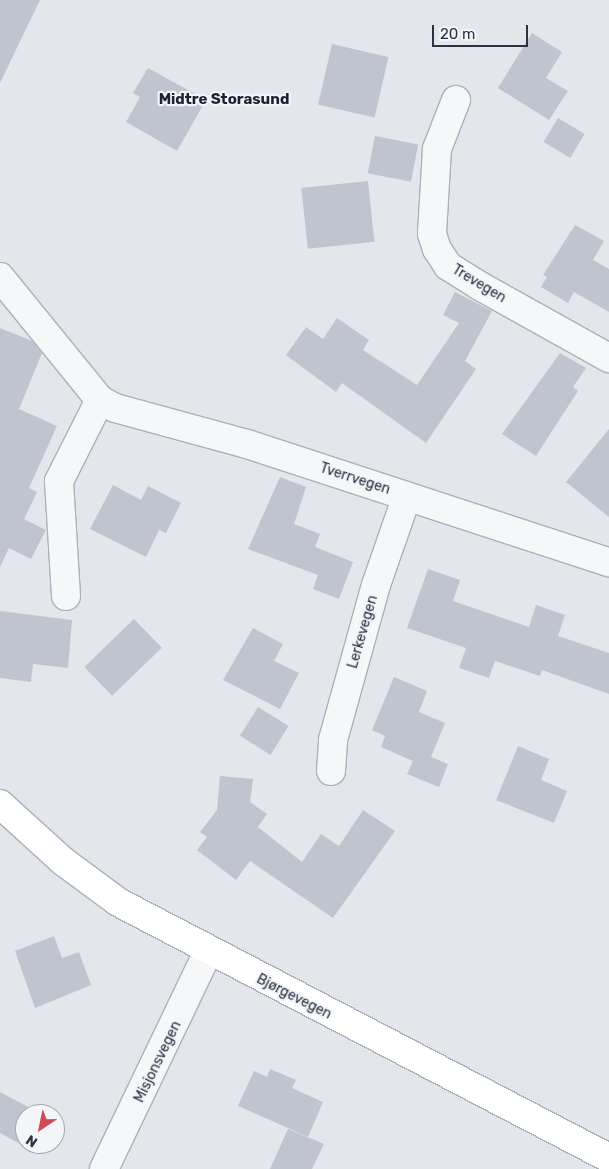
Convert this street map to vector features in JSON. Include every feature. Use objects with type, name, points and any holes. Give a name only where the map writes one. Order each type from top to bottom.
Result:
[{"type":"street","name":"Trevegen","points":[[456,100],[437,149],[432,234],[437,249],[448,266],[609,358]]},
{"type":"street","points":[[0,277],[100,400],[59,480],[66,596]]},
{"type":"street","name":"Tverrvegen","points":[[100,400],[407,496],[609,562]]},
{"type":"street","name":"Lerkevegen","points":[[331,771],[333,740],[376,586],[407,496]]},
{"type":"street","name":"Bjørgevegen","points":[[0,804],[64,862],[118,902],[208,952],[609,1158]]},
{"type":"street","name":"Misjonsvegen","points":[[104,1169],[208,952]]},
{"type":"building","points":[[0,0],[40,0],[0,83]]},
{"type":"building","points":[[532,33],[562,52],[546,78],[568,91],[549,120],[498,88]]},
{"type":"building","points":[[332,44],[389,57],[375,117],[318,104]]},
{"type":"building","points":[[148,68],[206,100],[177,151],[126,122],[140,97],[133,93]]},
{"type":"building","points":[[558,118],[585,134],[570,158],[544,142]]},
{"type":"building","points":[[375,136],[418,144],[411,182],[368,173]]},
{"type":"building","points":[[368,181],[374,242],[308,249],[301,188]]},
{"type":"building","points":[[575,225],[604,241],[593,260],[609,269],[609,312],[574,292],[568,303],[541,287],[547,277],[543,275]]},
{"type":"building","points":[[455,292],[492,311],[465,361],[476,369],[426,443],[342,383],[336,392],[286,355],[306,327],[323,339],[337,318],[369,340],[363,350],[417,385],[459,323],[443,315]]},
{"type":"building","points":[[0,328],[32,341],[42,353],[19,409],[57,426],[29,488],[37,492],[24,519],[46,530],[31,559],[9,548],[0,567]]},
{"type":"building","points":[[560,353],[586,368],[573,387],[578,391],[536,456],[502,434]]},
{"type":"building","points":[[609,429],[609,517],[566,482]]},
{"type":"building","points":[[280,477],[306,487],[294,524],[320,534],[315,547],[353,562],[339,599],[313,589],[318,575],[248,549]]},
{"type":"building","points":[[113,485],[141,500],[148,486],[181,503],[166,533],[159,530],[146,557],[90,529]]},
{"type":"building","points":[[428,569],[460,580],[453,601],[529,627],[536,605],[565,615],[558,636],[609,653],[609,694],[542,670],[540,676],[495,661],[489,678],[459,668],[466,648],[407,628]]},
{"type":"building","points":[[0,611],[72,620],[68,668],[33,664],[31,682],[0,678]]},
{"type":"building","points":[[134,619],[162,648],[112,696],[84,667]]},
{"type":"building","points":[[253,628],[283,644],[274,661],[299,673],[280,709],[223,680]]},
{"type":"building","points":[[394,677],[427,691],[419,712],[445,723],[431,757],[448,764],[439,787],[407,774],[413,761],[381,747],[385,736],[372,730]]},
{"type":"building","points":[[258,707],[289,726],[271,755],[240,736]]},
{"type":"building","points":[[518,746],[549,759],[541,780],[567,791],[554,823],[496,800]]},
{"type":"building","points":[[220,776],[253,779],[250,802],[267,814],[258,827],[302,862],[321,834],[339,846],[363,810],[395,831],[333,918],[250,861],[236,880],[197,850],[207,837],[200,832],[217,810]]},
{"type":"building","points":[[54,936],[62,958],[79,952],[91,985],[35,1008],[15,951]]},
{"type":"building","points":[[270,1069],[296,1080],[292,1088],[323,1102],[308,1137],[238,1106],[254,1071],[267,1077]]},
{"type":"building","points":[[0,1092],[22,1104],[15,1104],[15,1141],[0,1133]]},
{"type":"building","points":[[288,1129],[324,1144],[312,1169],[270,1169]]},
{"type":"district","name":"Midtre Storasund","points":[[224,100]]}]
